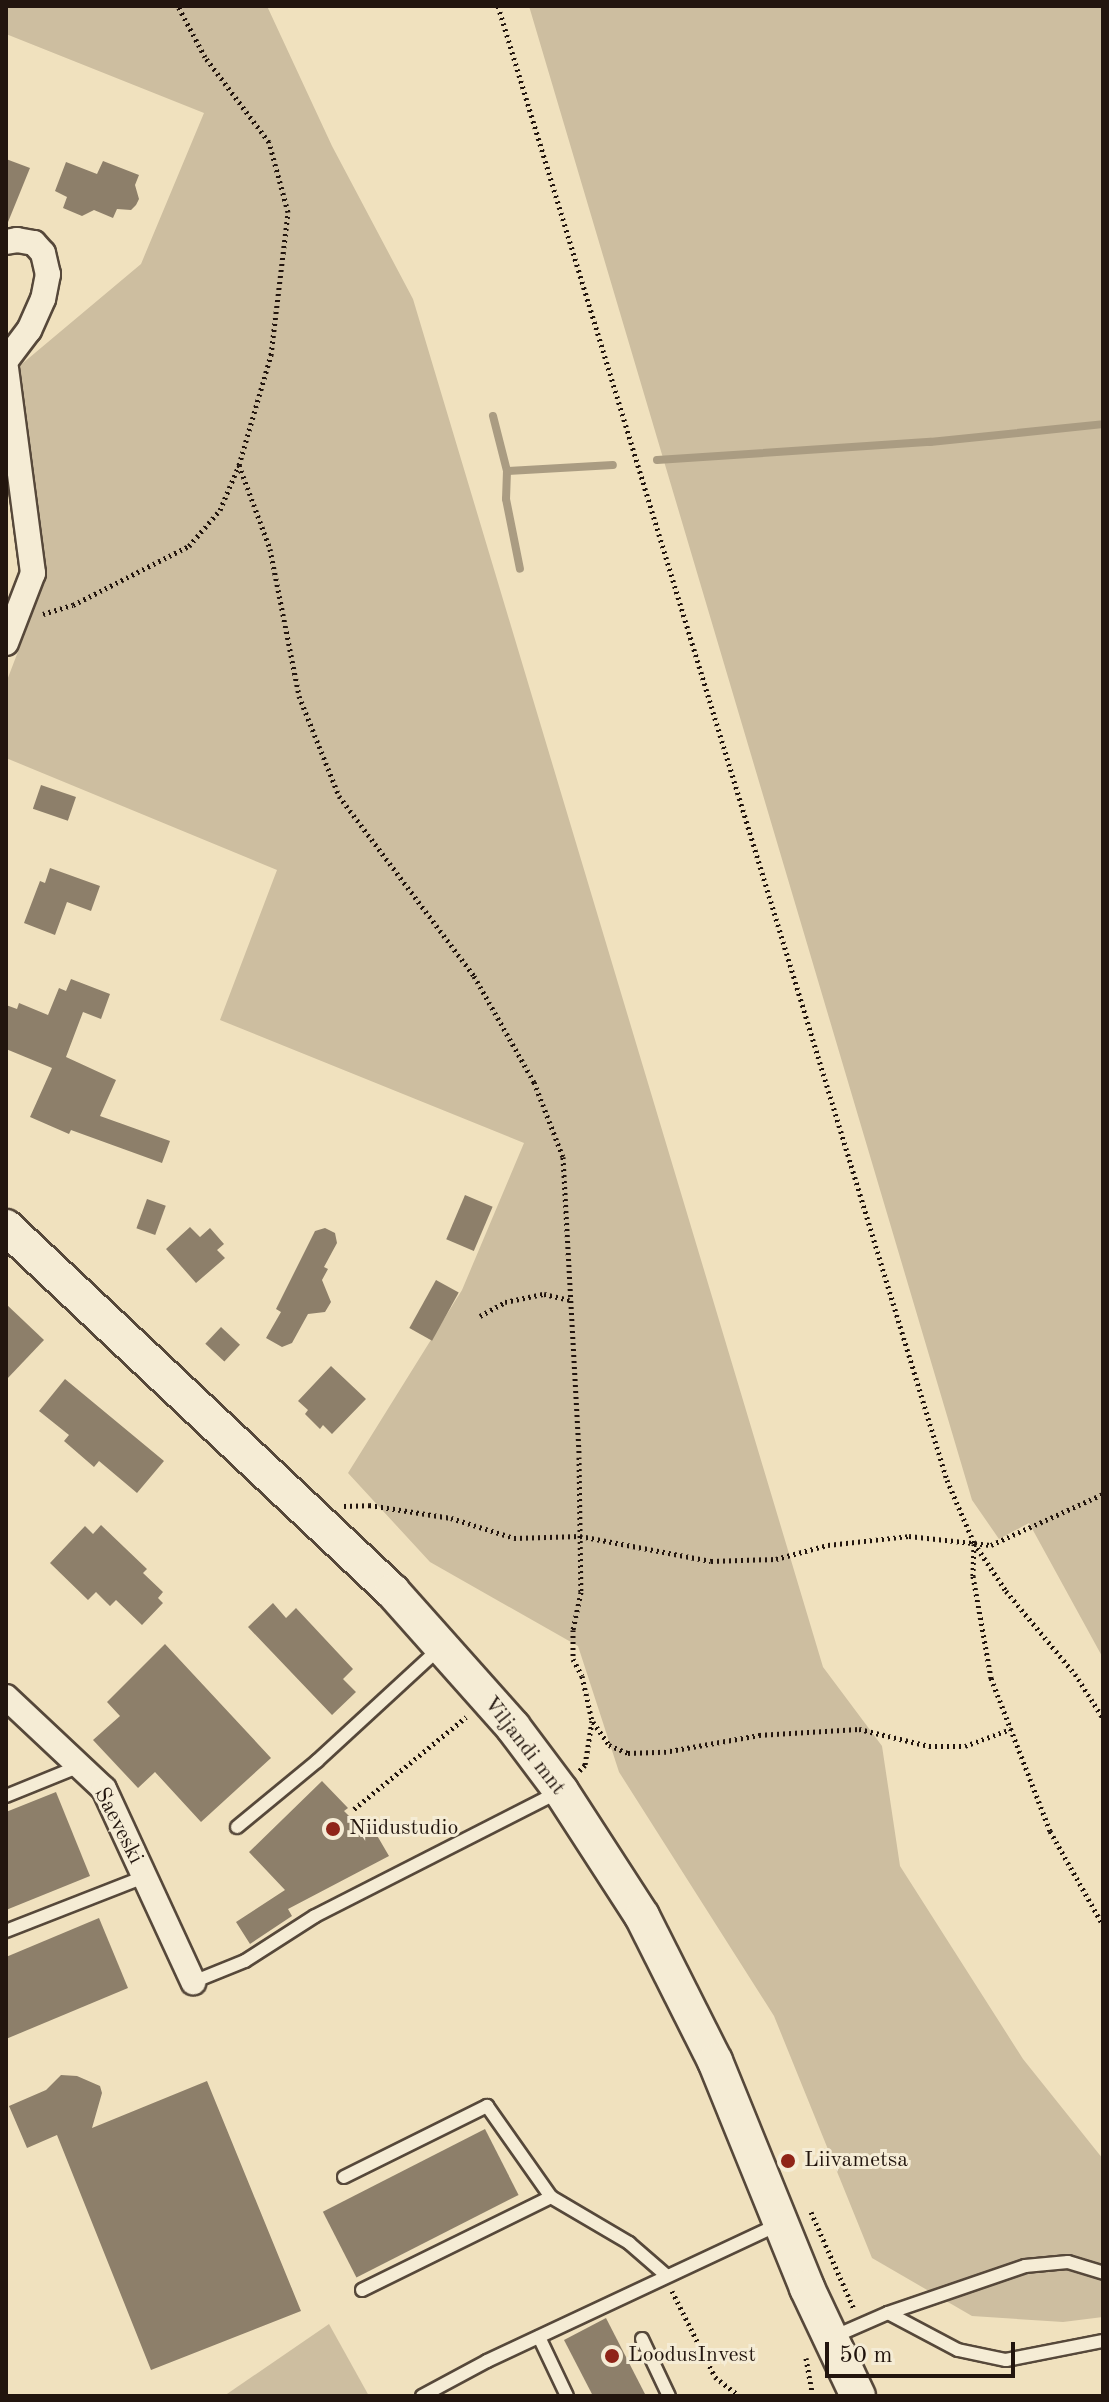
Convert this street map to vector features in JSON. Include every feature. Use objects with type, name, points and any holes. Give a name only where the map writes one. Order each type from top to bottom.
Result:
[{"type":"main road","name":"Viljandi mnt","points":[[6,1227],[392,1591],[513,1727],[561,1791],[648,1929],[715,2061],[780,2224],[817,2345],[858,2396]]},
{"type":"street","points":[[6,242],[34,243],[43,253],[48,274],[43,299],[29,330],[6,360]]},
{"type":"street","points":[[6,368],[33,573],[10,632]]},
{"type":"street","name":"Saeveski","points":[[6,1697],[104,1789],[193,1982]]},
{"type":"lane","points":[[237,1827],[317,1761],[442,1645]]},
{"type":"lane","points":[[6,1796],[80,1766]]},
{"type":"lane","points":[[193,1982],[245,1961],[315,1916],[561,1791]]},
{"type":"lane","points":[[6,1931],[144,1877]]},
{"type":"lane","points":[[344,2177],[487,2106],[551,2197],[629,2243],[667,2276]]},
{"type":"lane","points":[[362,2290],[551,2197]]},
{"type":"lane","points":[[422,2396],[539,2337],[780,2224]]},
{"type":"lane","points":[[817,2345],[888,2313],[1025,2266],[1068,2262],[1103,2273]]},
{"type":"lane","points":[[888,2313],[958,2350],[1006,2360],[1103,2341]]},
{"type":"lane","points":[[539,2337],[567,2396]]},
{"type":"lane","points":[[642,2339],[669,2396]]},
{"type":"path","points":[[10,632],[73,605],[189,546],[220,510],[239,465],[271,355],[288,212],[269,142],[205,57],[178,6]]},
{"type":"path","points":[[498,6],[943,1465],[974,1543],[1006,1591],[1075,1674],[1103,1718]]},
{"type":"path","points":[[239,465],[270,549],[299,696],[339,796],[474,976],[534,1082],[563,1157],[580,1536],[581,1592],[573,1630],[573,1659],[582,1676],[592,1721],[585,1765],[561,1791]]},
{"type":"path","points":[[480,1316],[505,1302],[544,1294],[569,1300]]},
{"type":"path","points":[[339,1507],[369,1505],[451,1518],[514,1538],[580,1536],[711,1561],[776,1559],[828,1545],[909,1536],[991,1545],[1103,1494]]},
{"type":"path","points":[[974,1543],[973,1576],[991,1678],[1050,1831],[1103,1925]]},
{"type":"path","points":[[354,1809],[468,1719],[457,1707]]},
{"type":"path","points":[[592,1721],[609,1745],[628,1753],[664,1752],[759,1735],[859,1729],[929,1746],[965,1746],[1011,1729]]},
{"type":"path","points":[[807,2203],[862,2324]]},
{"type":"path","points":[[667,2276],[677,2308],[715,2377],[739,2396]]},
{"type":"path","points":[[813,2396],[817,2345]]},
{"type":"shaded area","points":[[6,6],[267,6],[332,146],[413,299],[823,1667],[882,1746],[900,1866],[1023,2059],[1103,2159],[1103,2317],[1063,2322],[972,2316],[872,2258],[774,2016],[619,1772],[578,1646],[430,1562],[348,1473],[462,1290],[524,1143],[220,1020],[277,870],[6,758],[6,683],[46,578],[17,368],[141,264],[204,113],[6,34]]},
{"type":"shaded area","points":[[529,6],[1103,6],[1103,1658],[1029,1523],[999,1539],[972,1500]]},
{"type":"shaded area","points":[[329,2324],[369,2396],[224,2396]]},
{"type":"building","points":[[6,159],[30,168],[6,227]]},
{"type":"building","points":[[103,161],[139,175],[135,185],[139,199],[136,205],[131,210],[117,209],[113,218],[94,210],[82,216],[63,208],[67,197],[55,191],[66,162],[97,174]]},
{"type":"building","points":[[41,785],[76,797],[68,821],[33,809]]},
{"type":"building","points":[[50,868],[100,886],[91,911],[67,902],[55,935],[24,923],[40,881],[45,883]]},
{"type":"building","points":[[71,979],[110,994],[101,1019],[83,1012],[66,1057],[116,1080],[100,1116],[170,1141],[162,1163],[71,1130],[69,1134],[30,1117],[52,1068],[6,1049],[6,1005],[17,1009],[19,1003],[48,1015],[59,988],[66,991]]},
{"type":"building","points":[[465,1195],[493,1207],[474,1251],[446,1239]]},
{"type":"building","points":[[147,1199],[166,1206],[155,1235],[136,1228]]},
{"type":"building","points":[[190,1227],[200,1237],[210,1228],[224,1244],[217,1250],[225,1258],[196,1283],[166,1249]]},
{"type":"building","points":[[325,1228],[335,1233],[337,1243],[324,1267],[328,1269],[322,1280],[331,1302],[325,1312],[308,1314],[292,1343],[282,1347],[266,1338],[281,1312],[276,1309],[315,1231]]},
{"type":"building","points":[[436,1280],[459,1293],[432,1341],[409,1328]]},
{"type":"building","points":[[6,1304],[44,1340],[6,1380]]},
{"type":"building","points":[[221,1327],[240,1345],[224,1362],[205,1344]]},
{"type":"building","points":[[331,1366],[366,1399],[332,1434],[323,1425],[320,1429],[305,1414],[308,1410],[298,1401]]},
{"type":"building","points":[[65,1379],[164,1461],[137,1493],[99,1461],[94,1467],[64,1441],[69,1435],[39,1411]]},
{"type":"building","points":[[101,1525],[147,1569],[143,1573],[163,1592],[158,1598],[163,1603],[142,1625],[116,1600],[110,1606],[96,1592],[88,1600],[50,1563],[85,1526],[93,1534]]},
{"type":"building","points":[[273,1603],[286,1618],[296,1608],[353,1669],[343,1679],[356,1692],[332,1715],[248,1627]]},
{"type":"building","points":[[165,1644],[271,1758],[201,1822],[155,1772],[138,1788],[93,1740],[120,1716],[107,1702]]},
{"type":"building","points":[[322,1781],[348,1808],[344,1811],[368,1835],[375,1832],[389,1856],[288,1909],[292,1916],[250,1944],[236,1922],[285,1890],[249,1852]]},
{"type":"building","points":[[56,1792],[90,1876],[6,1910],[6,1812]]},
{"type":"building","points":[[99,1918],[128,1988],[6,2039],[6,1957]]},
{"type":"building","points":[[61,2075],[77,2076],[100,2086],[102,2093],[92,2128],[207,2081],[301,2311],[151,2370],[57,2135],[27,2148],[9,2106],[46,2090]]},
{"type":"building","points":[[485,2129],[519,2195],[356,2278],[323,2212]]},
{"type":"building","points":[[606,2318],[646,2396],[593,2396],[564,2340]]},
{"type":"waterway","points":[[493,416],[507,471],[506,499],[520,569]]},
{"type":"waterway","points":[[657,460],[930,442],[1103,424]]},
{"type":"waterway","points":[[507,471],[613,465]]},
{"type":"place","name":"Niidustudio","points":[[333,1829]]},
{"type":"place","name":"Liivametsa","points":[[788,2161]]},
{"type":"place","name":"LoodusInvest","points":[[612,2356]]}]
